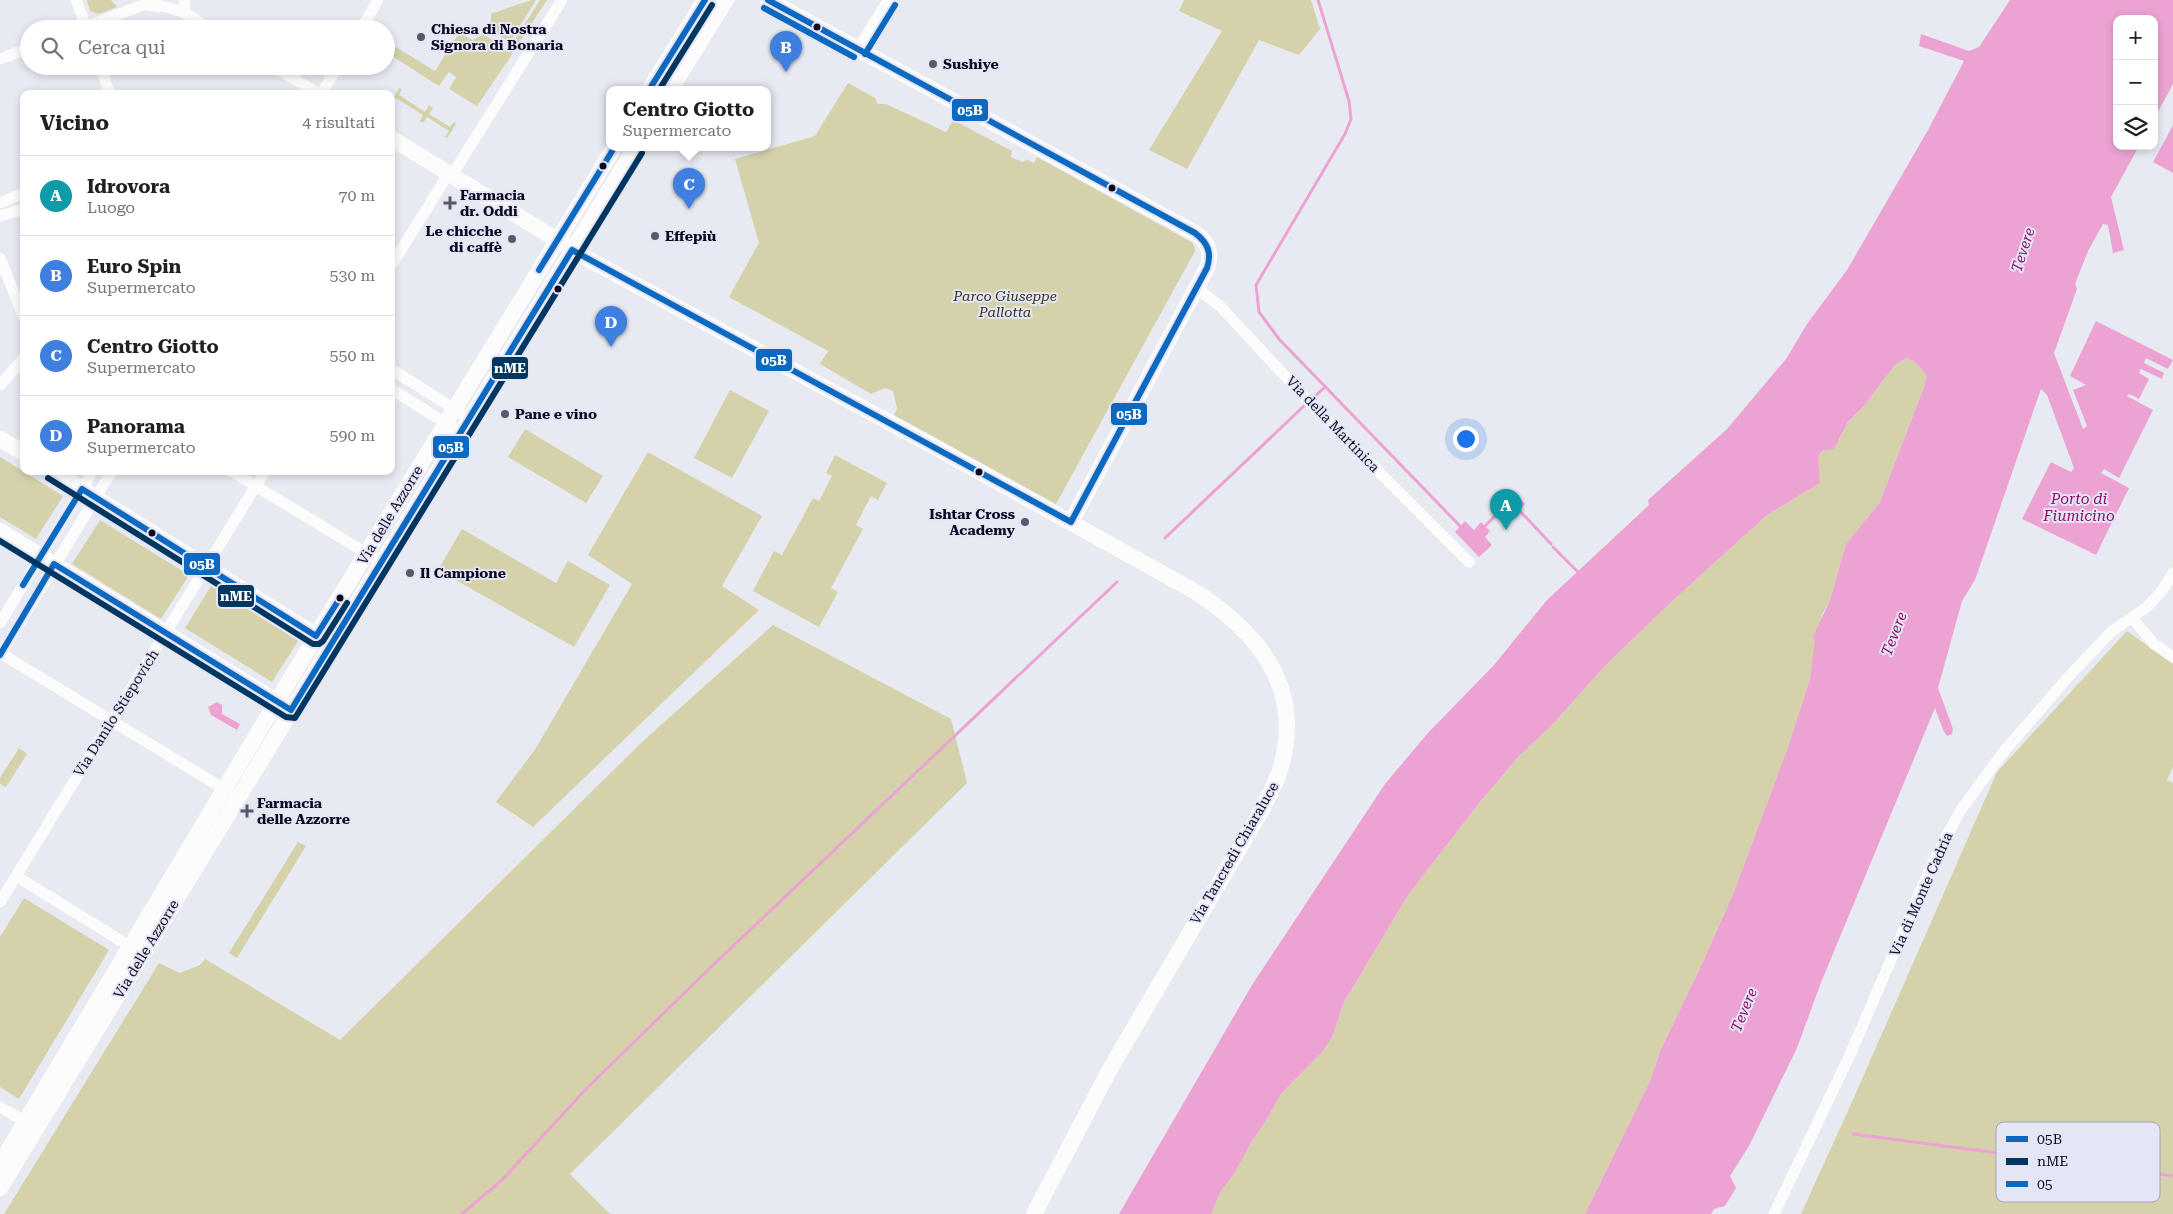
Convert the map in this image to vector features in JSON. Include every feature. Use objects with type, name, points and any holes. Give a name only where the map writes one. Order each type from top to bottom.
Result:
[{"type":"street","points":[[76,0],[82,20]]},
{"type":"street","points":[[104,20],[156,0]]},
{"type":"street","points":[[184,0],[185,13]]},
{"type":"street","points":[[366,20],[378,0]]},
{"type":"street","points":[[395,260],[562,0]]},
{"type":"street","points":[[651,86],[705,0]]},
{"type":"street","points":[[673,86],[726,0]]},
{"type":"street","points":[[768,0],[1202,238],[1210,250],[1210,260],[1196,288],[1071,522]]},
{"type":"street","points":[[858,49],[888,0]]},
{"type":"street","points":[[142,5],[168,7],[185,13],[196,20]]},
{"type":"street","points":[[0,59],[20,51]]},
{"type":"street","points":[[666,61],[682,71]]},
{"type":"street","points":[[103,75],[109,90]]},
{"type":"street","points":[[288,75],[313,90]]},
{"type":"street","points":[[323,90],[332,75]]},
{"type":"street","name":"Via Tancredi Chiaraluce","points":[[395,140],[572,250],[948,454],[1194,591],[1225,612],[1240,625],[1263,651],[1276,676],[1285,710],[1287,738],[1279,773],[1259,815],[1110,1069],[1034,1214]]},
{"type":"street","name":"Via delle Azzorre","points":[[0,1188],[31,1125],[284,706],[316,636],[612,151]]},
{"type":"street","name":"Via delle Azzorre","points":[[284,706],[331,645],[572,250],[629,151]]},
{"type":"street","points":[[0,203],[20,195]]},
{"type":"street","points":[[0,216],[20,210]]},
{"type":"street","points":[[0,258],[20,308]]},
{"type":"street","name":"Via della Martinica","points":[[1196,288],[1220,306],[1308,401],[1469,562]]},
{"type":"street","points":[[0,384],[20,362]]},
{"type":"street","points":[[395,372],[469,418]]},
{"type":"street","points":[[395,392],[460,432]]},
{"type":"street","points":[[0,439],[20,451]]},
{"type":"street","points":[[60,475],[331,645]]},
{"type":"street","points":[[92,475],[89,493],[54,564],[0,654],[112,720],[231,794]]},
{"type":"street","points":[[0,623],[40,556],[89,493],[108,475]]},
{"type":"street","points":[[238,475],[381,562]]},
{"type":"street","name":"Via Danilo Stiepovich","points":[[0,902],[263,475]]},
{"type":"street","points":[[0,531],[284,706]]},
{"type":"street","name":"Via di Monte Cadria","points":[[1774,1214],[1849,1058],[1934,860],[1954,820],[1983,777],[2042,706],[2108,634],[2143,611],[2156,598],[2173,573]]},
{"type":"street","points":[[2132,618],[2154,644],[2173,657]]},
{"type":"street","points":[[0,884],[16,876],[136,950]]},
{"type":"street","points":[[0,1106],[31,1125]]},
{"type":"street","name":"Via delle Azzorre","points":[[0,1164],[31,1125]]},
{"type":"green space","points":[[87,0],[111,0],[117,7],[99,14],[90,11]]},
{"type":"green space","points":[[536,0],[510,42],[487,28],[491,22],[491,14]]},
{"type":"green space","points":[[540,0],[547,0],[517,46],[512,44]]},
{"type":"green space","points":[[1184,0],[1311,0],[1320,29],[1299,55],[1259,40],[1187,169],[1149,150],[1222,31],[1179,11]]},
{"type":"green space","points":[[459,33],[473,40],[483,34],[513,53],[477,106],[449,89],[456,77],[449,72],[439,86],[395,58],[395,47],[435,71]]},
{"type":"green space","name":"Parco Giuseppe Pallotta","points":[[848,83],[875,98],[878,104],[886,104],[946,132],[953,120],[1012,151],[1011,157],[1022,162],[1027,160],[1034,163],[1037,157],[1193,243],[1195,251],[1056,504],[894,415],[897,408],[893,391],[885,388],[871,394],[820,364],[828,351],[729,297],[759,243],[735,159],[763,151],[771,151],[771,149],[815,136]]},
{"type":"green space","points":[[399,88],[402,89],[399,95],[425,112],[429,105],[433,108],[429,114],[450,127],[454,122],[456,124],[447,138],[445,137],[449,131],[427,117],[423,123],[420,121],[423,115],[395,99]]},
{"type":"green space","points":[[1906,358],[1920,366],[1926,375],[1925,384],[1880,502],[1846,544],[1830,600],[1822,615],[1810,679],[1788,747],[1734,892],[1661,1049],[1650,1081],[1585,1214],[1211,1214],[1221,1191],[1234,1174],[1281,1094],[1324,1050],[1333,1035],[1343,1004],[1408,895],[1480,802],[1519,756],[1551,726],[1606,665],[1668,605],[1767,515],[1820,483],[1818,460],[1820,453],[1839,440],[1848,422],[1863,407],[1895,365]]},
{"type":"green space","points":[[730,390],[769,411],[732,478],[694,458]]},
{"type":"green space","points":[[525,429],[603,476],[586,503],[508,457]]},
{"type":"green space","points":[[648,452],[762,516],[722,586],[759,610],[533,827],[496,802],[536,748],[632,584],[588,555]]},
{"type":"green space","points":[[835,455],[887,483],[878,500],[871,496],[856,525],[863,529],[831,588],[838,592],[819,627],[753,591],[774,551],[782,555],[813,498],[819,501],[832,476],[826,473]]},
{"type":"green space","points":[[0,457],[20,469],[20,475],[29,475],[63,496],[36,539],[0,517]]},
{"type":"green space","points":[[100,520],[189,575],[161,619],[72,564]]},
{"type":"green space","points":[[462,529],[556,583],[568,561],[610,585],[574,647],[438,570]]},
{"type":"green space","points":[[211,586],[298,641],[272,682],[185,628]]},
{"type":"green space","points":[[773,625],[951,719],[967,783],[570,1174],[610,1214],[4,1214],[159,963],[180,973],[200,965],[205,959],[340,1040],[643,741]]},
{"type":"green space","points":[[2127,631],[2173,664],[2173,767],[2167,780],[2173,783],[2173,1214],[1801,1214],[1852,1102],[1997,772]]},
{"type":"green space","points":[[19,748],[27,754],[6,787],[0,784],[0,778]]},
{"type":"green space","points":[[298,842],[306,846],[237,958],[229,953]]},
{"type":"green space","points":[[24,898],[109,950],[19,1099],[0,1087],[0,937]]},
{"type":"water","points":[[2010,0],[2173,0],[2173,84],[2158,112],[2158,15],[2113,15],[2113,150],[2137,150],[2111,197],[2124,250],[2113,253],[2108,225],[2103,224],[2088,251],[2075,284],[2077,289],[2054,353],[2083,429],[2087,426],[2073,390],[2086,385],[2070,376],[2096,321],[2173,360],[2168,369],[2146,358],[2144,363],[2164,373],[2162,379],[2141,369],[2139,373],[2149,379],[2139,399],[2129,394],[2127,396],[2153,410],[2119,478],[2104,469],[2101,473],[2129,488],[2096,555],[2022,519],[2051,462],[2071,472],[2074,468],[2047,395],[2041,389],[1975,580],[1962,601],[1938,688],[1953,729],[1952,734],[1947,736],[1943,730],[1935,708],[1820,985],[1797,1048],[1749,1146],[1730,1176],[1736,1188],[1725,1206],[1714,1209],[1711,1214],[1585,1214],[1650,1081],[1661,1049],[1734,892],[1788,747],[1810,679],[1815,640],[1813,637],[1830,600],[1846,544],[1880,502],[1925,384],[1926,375],[1920,367],[1906,358],[1895,365],[1863,407],[1848,422],[1834,449],[1824,450],[1820,453],[1818,460],[1820,483],[1767,515],[1668,605],[1606,665],[1551,726],[1519,756],[1480,802],[1408,895],[1343,1004],[1333,1035],[1324,1050],[1281,1094],[1234,1174],[1221,1191],[1211,1214],[1119,1214],[1252,985],[1385,784],[1427,734],[1494,665],[1547,600],[1649,505],[1648,500],[1727,429],[1786,359],[1807,324],[1847,270],[1928,130],[1964,61],[1919,46],[1921,34],[1969,51],[1979,47]]},
{"type":"water","points":[[2173,125],[2173,173],[2153,162]]},
{"type":"water","points":[[1512,495],[1519,498],[1525,504],[1512,517],[1508,512],[1501,517],[1493,509],[1505,498]]},
{"type":"water","points":[[1465,521],[1474,530],[1481,522],[1490,531],[1485,537],[1492,545],[1479,557],[1455,532]]},
{"type":"water","points":[[217,702],[222,705],[222,714],[240,724],[237,730],[211,715],[208,707]]},
{"type":"waterway","points":[[1318,0],[1349,101],[1351,119],[1345,134],[1256,285],[1259,312],[1279,339],[1460,526]]},
{"type":"waterway","points":[[1311,400],[1325,387]]},
{"type":"waterway","points":[[1165,538],[1306,404]]},
{"type":"waterway","points":[[1519,510],[1551,544]]},
{"type":"waterway","points":[[1485,526],[1497,514]]},
{"type":"waterway","points":[[1553,547],[1579,573]]},
{"type":"waterway","points":[[462,1214],[502,1180],[588,1087],[711,967],[1117,582]]},
{"type":"waterway","points":[[1853,1134],[1996,1153]]},
{"type":"waterway","points":[[2160,1174],[2173,1176]]},
{"type":"transit line","name":"05B","points":[[651,86],[705,0]]},
{"type":"transit line","name":"05B","points":[[0,655],[54,564],[291,710],[572,250],[1071,522],[1207,268],[1209,253],[1206,245],[1195,233],[768,0]]},
{"type":"transit line","name":"nME","points":[[661,86],[712,5]]},
{"type":"transit line","name":"05","points":[[865,54],[895,5]]},
{"type":"transit line","name":"05","points":[[764,8],[854,57]]},
{"type":"transit line","name":"05B","points":[[539,270],[612,151]]},
{"type":"transit line","name":"nME","points":[[0,541],[286,717],[295,718],[642,153]]},
{"type":"transit line","name":"nME","points":[[48,478],[313,644],[319,644],[323,641],[347,603]]},
{"type":"transit line","name":"05B","points":[[23,585],[82,489],[316,636],[340,598]]},
{"type":"place","name":"Chiesa di Nostra Signora di Bonaria","points":[[421,37]]},
{"type":"place","name":"Sushiye","points":[[933,64]]},
{"type":"place","name":"Euro Spin","points":[[786,72]]},
{"type":"place","name":"Farmacia dr. Oddi","points":[[450,203]]},
{"type":"place","name":"Centro Giotto","points":[[689,209]]},
{"type":"place","name":"Effepiù","points":[[655,236]]},
{"type":"place","name":"Le chicche di caffè","points":[[512,239]]},
{"type":"place","name":"Panorama","points":[[611,347]]},
{"type":"place","name":"Pane e vino","points":[[505,414]]},
{"type":"place","name":"Ishtar Cross Academy","points":[[1025,522]]},
{"type":"place","name":"Idrovora","points":[[1506,530]]},
{"type":"place","name":"Il Campione","points":[[410,573]]},
{"type":"place","name":"Farmacia delle Azzorre","points":[[247,811]]},
{"type":"water label","name":"Tevere","points":[[2023,250]]},
{"type":"water label","name":"Porto di Fiumicino","points":[[2079,508]]},
{"type":"water label","name":"Tevere","points":[[1894,634]]},
{"type":"water label","name":"Tevere","points":[[1744,1010]]}]
